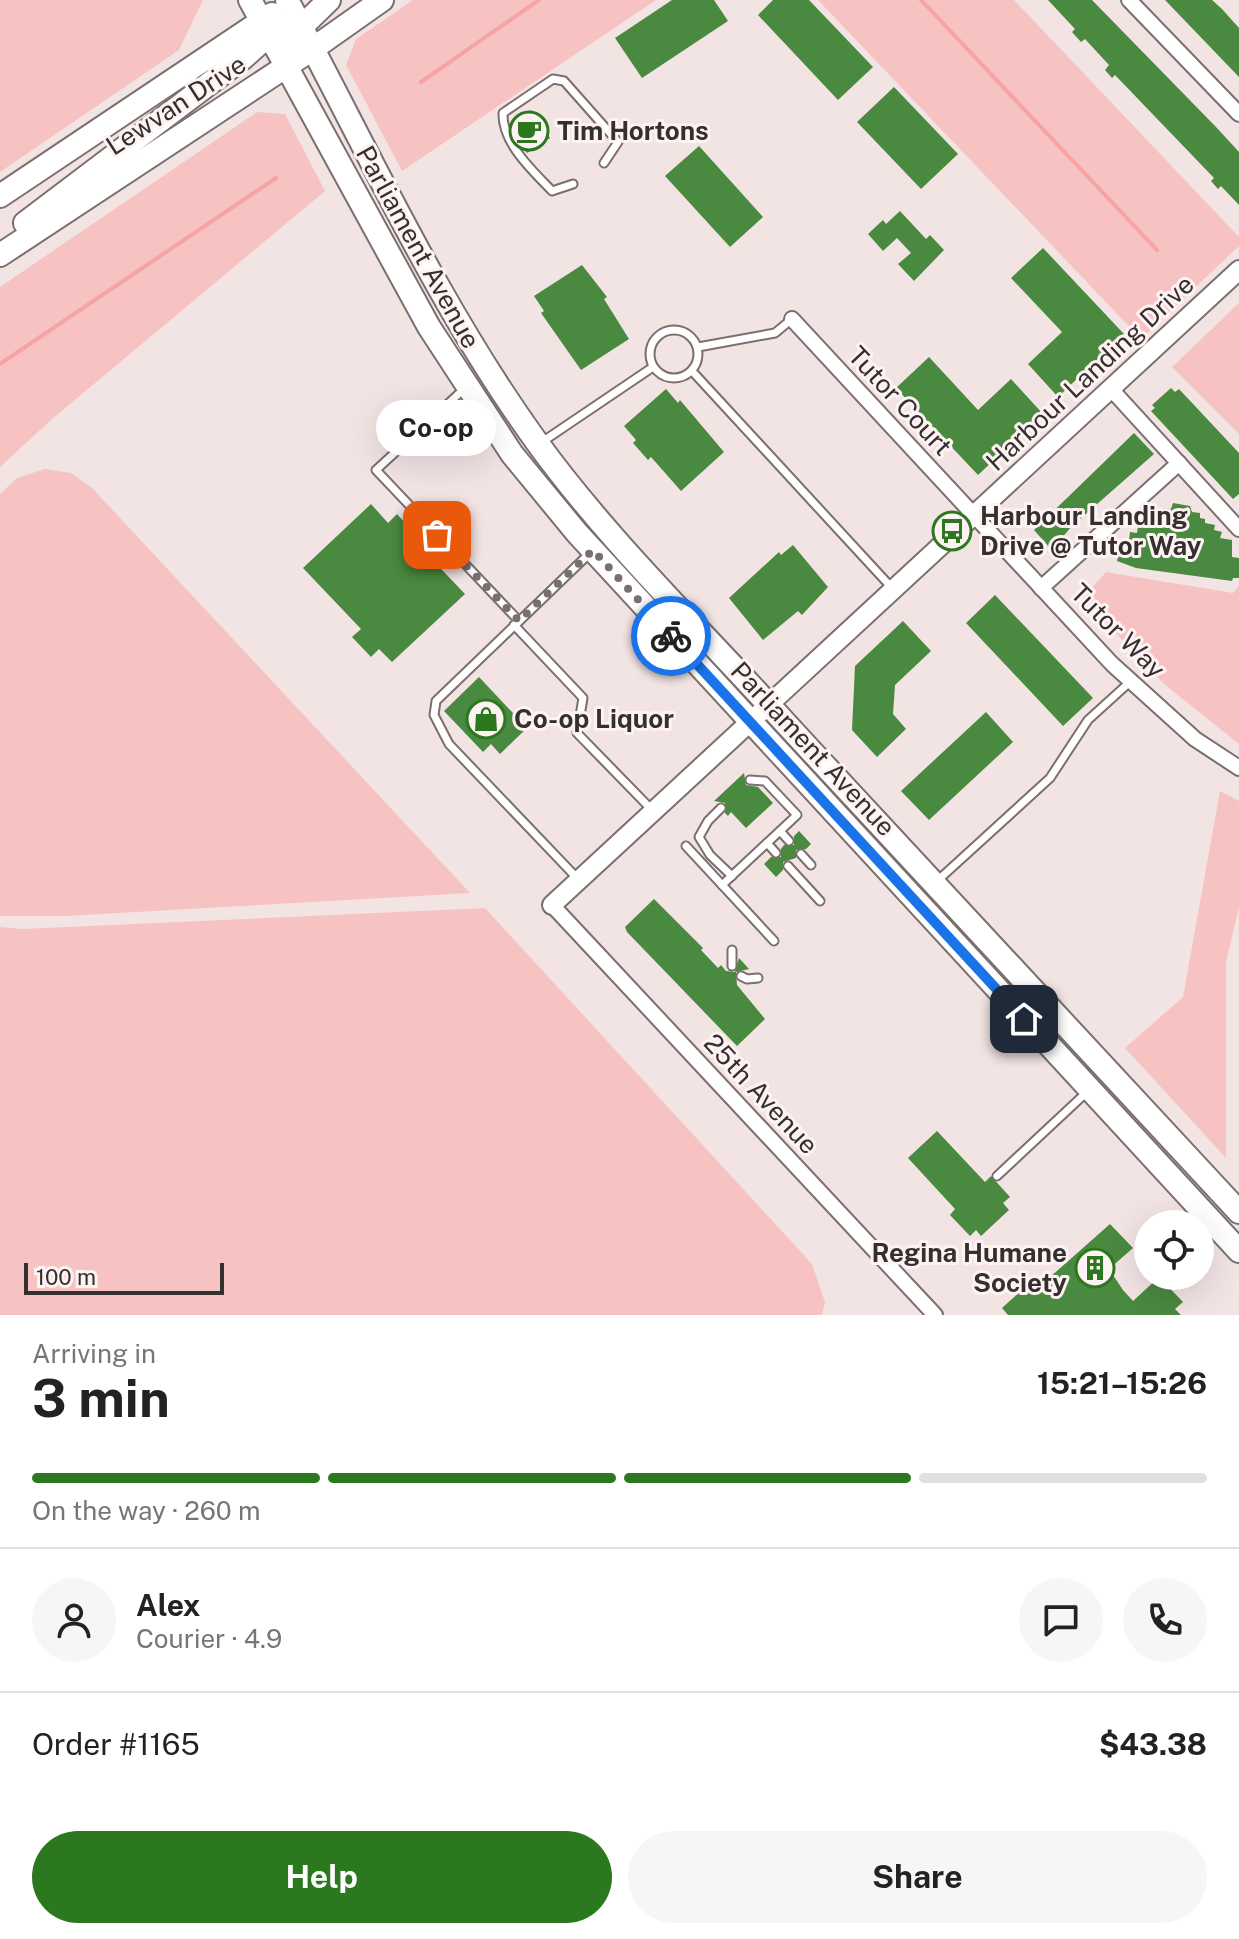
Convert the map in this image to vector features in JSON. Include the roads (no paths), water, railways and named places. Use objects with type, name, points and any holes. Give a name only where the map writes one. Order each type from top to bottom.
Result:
[{"type":"main road","name":"Parliament Avenue","points":[[250,0],[284,14],[314,48],[453,315],[538,445],[585,503],[1239,1212]]},
{"type":"main road","points":[[0,243],[284,14],[329,0]]},
{"type":"main road","name":"Lewvan Drive","points":[[0,255],[286,67],[382,0]]},
{"type":"main road","name":"Parliament Avenue","points":[[284,14],[286,67],[429,327],[512,454],[593,550],[1239,1251]]},
{"type":"main road","name":"Lewvan Drive","points":[[0,196],[284,14]]},
{"type":"street","points":[[1129,0],[1239,114]]},
{"type":"street","name":"Harbour Landing Drive","points":[[552,905],[1239,270]]},
{"type":"street","name":"Tutor Court","points":[[792,319],[973,516]]},
{"type":"street","points":[[1111,389],[1239,529]]},
{"type":"street","points":[[1041,588],[1179,463]]},
{"type":"street","name":"Tutor Way","points":[[973,516],[1131,681],[1195,739],[1239,768]]},
{"type":"street","name":"25th Avenue","points":[[552,905],[935,1315]]},
{"type":"lane","points":[[573,184],[552,191],[527,164],[502,127],[503,113],[553,79],[564,81],[618,142],[604,163]]},
{"type":"lane","points":[[698,347],[775,333],[792,319]]},
{"type":"lane","points":[[682,331],[694,339],[698,347],[698,362],[682,378],[670,378],[653,367],[651,346],[662,332],[682,331]]},
{"type":"lane","points":[[538,445],[653,367]]},
{"type":"lane","points":[[692,371],[893,590]]},
{"type":"lane","points":[[466,387],[376,470],[583,698],[577,733],[653,812]]},
{"type":"lane","points":[[579,880],[449,744],[434,715],[436,701],[593,550]]},
{"type":"lane","points":[[935,884],[1050,778],[1088,720],[1131,681]]},
{"type":"lane","points":[[722,885],[797,815],[765,781],[750,780]]},
{"type":"lane","points":[[721,808],[708,821],[699,837],[710,855],[732,876]]},
{"type":"lane","points":[[780,831],[789,841]]},
{"type":"lane","points":[[767,843],[776,853]]},
{"type":"lane","points":[[686,846],[774,941]]},
{"type":"lane","points":[[801,854],[811,865]]},
{"type":"lane","points":[[788,866],[820,901]]},
{"type":"lane","points":[[732,950],[732,966]]},
{"type":"lane","points":[[741,976],[758,978]]},
{"type":"lane","points":[[997,1176],[1089,1089]]},
{"type":"waterway","points":[[421,82],[539,0]]},
{"type":"waterway","points":[[921,0],[1157,250]]},
{"type":"waterway","points":[[0,364],[276,178]]},
{"type":"place","name":"Tim Hortons","points":[[529,131]]},
{"type":"place","name":"Harbour Landing Drive @ Tutor Way","points":[[952,531]]},
{"type":"place","name":"Co-op","points":[[437,535]]},
{"type":"place","name":"Co-op Liquor","points":[[486,719]]},
{"type":"place","name":"Regina Humane Society","points":[[1095,1268]]}]
